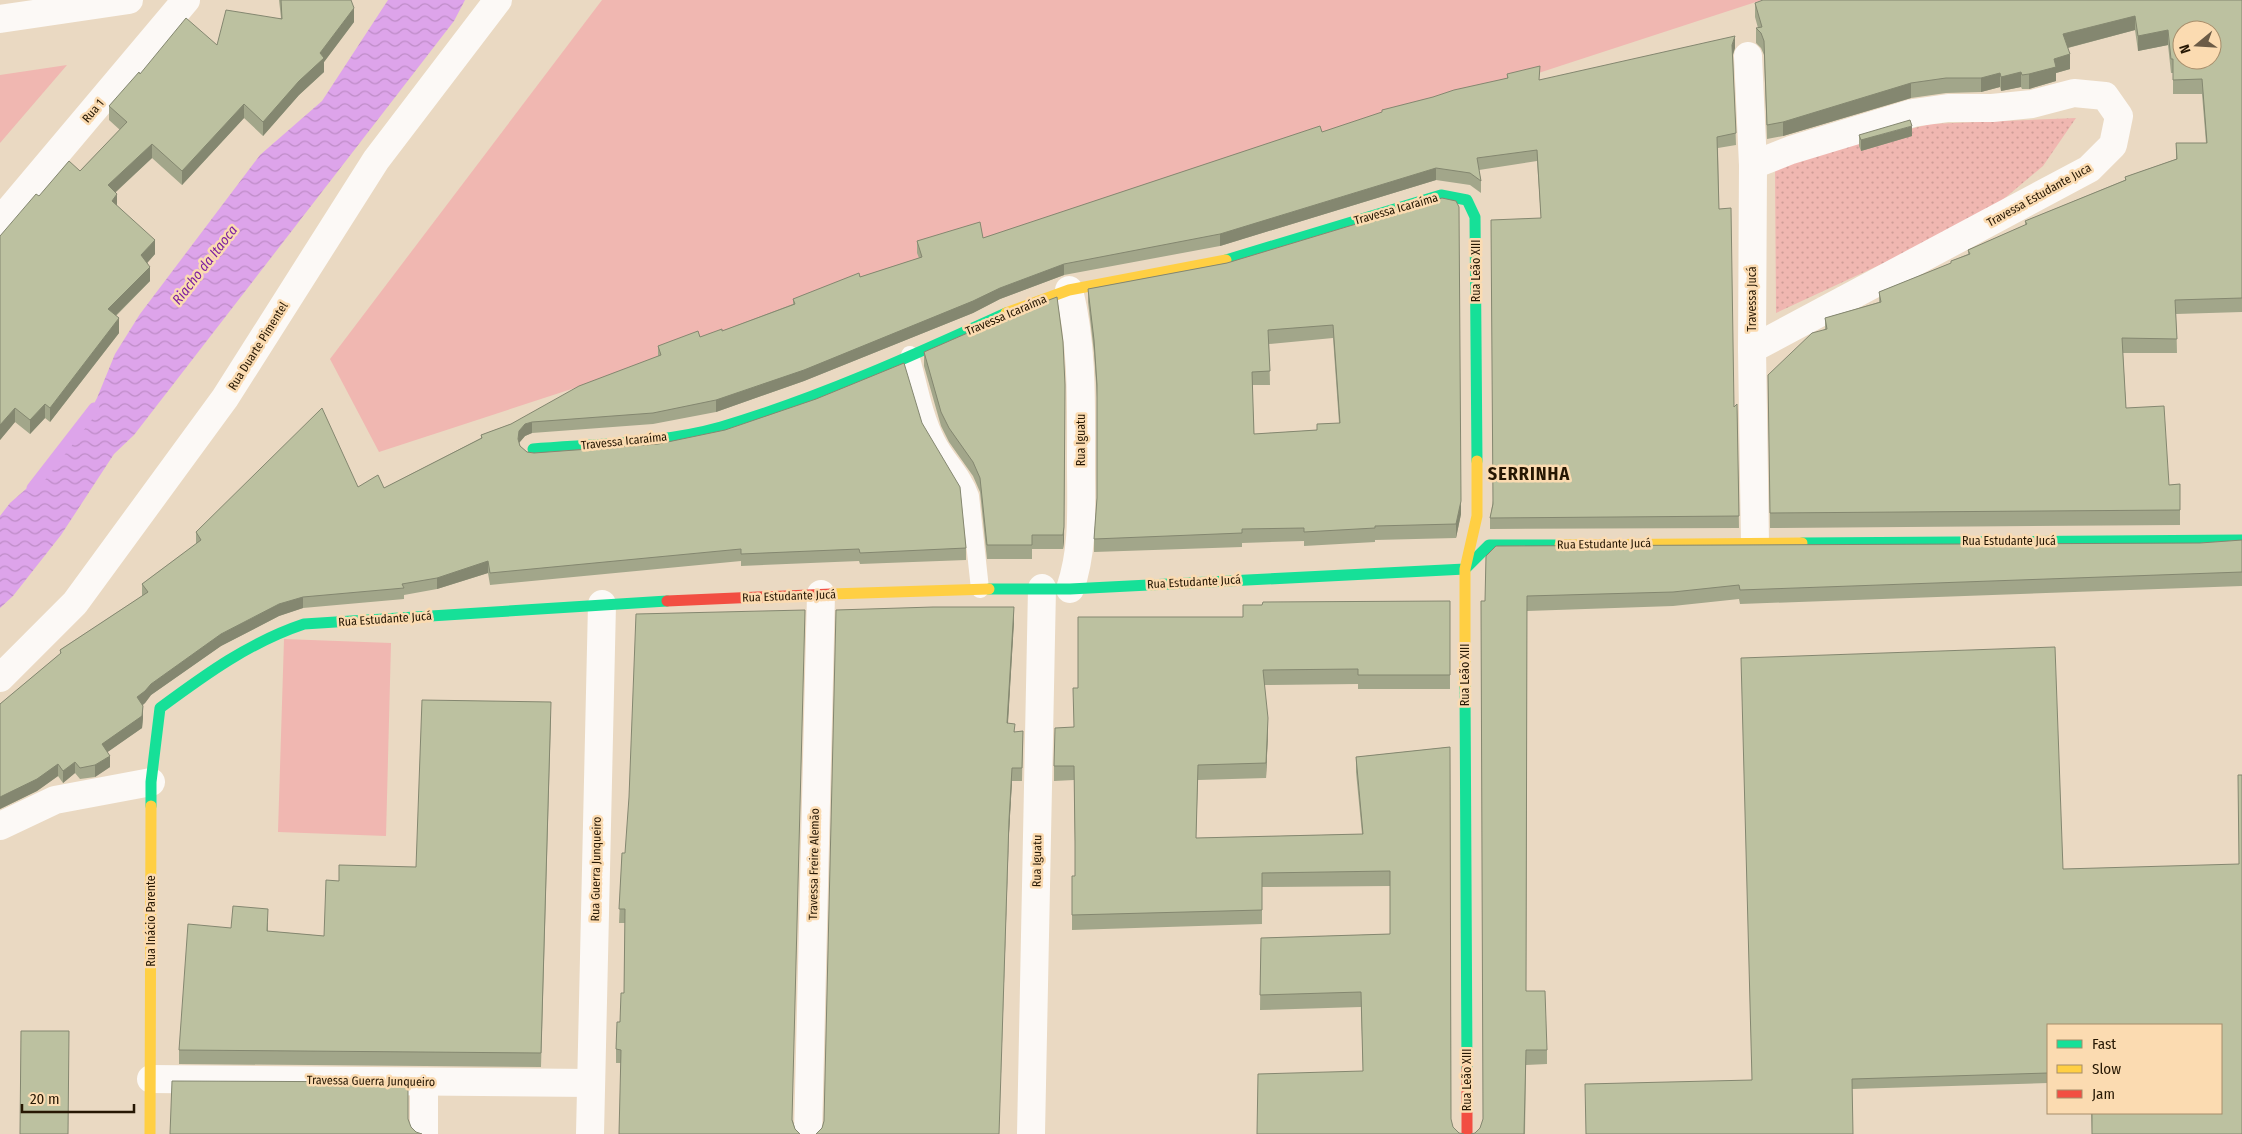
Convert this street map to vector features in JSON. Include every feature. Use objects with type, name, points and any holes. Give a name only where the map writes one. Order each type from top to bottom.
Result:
[{"type":"street","points":[[0,19],[129,0]]},
{"type":"street","name":"Rua 1","points":[[0,221],[186,0]]},
{"type":"street","name":"Rua Duarte Pimentel","points":[[0,678],[75,603],[225,398],[376,160],[498,0]]},
{"type":"street","name":"Travessa Jucá","points":[[1748,56],[1753,165],[1752,349],[1755,543]]},
{"type":"street","name":"Travessa Estudante Juca","points":[[1752,349],[2089,170],[2113,145],[2119,116],[2105,96],[2074,94],[2032,104],[1992,108],[1948,108],[1913,113],[1791,150],[1753,165]]},
{"type":"street","name":"Travessa Icaraíma","points":[[533,449],[655,440],[720,427],[810,396],[979,327],[1005,314],[1069,290],[1224,261],[1441,196],[1467,200],[1475,216]]},
{"type":"street","name":"Rua Leão XIII","points":[[1467,1134],[1465,569],[1477,516],[1475,216]]},
{"type":"street","name":"Rua Iguatu","points":[[1069,290],[1077,322],[1081,406],[1081,536],[1078,566],[1070,589]]},
{"type":"street","name":"Rua Estudante Jucá","points":[[160,708],[252,645],[279,631],[304,624],[602,604],[821,594],[980,589],[1070,589],[1465,569],[1489,545],[2242,540]]},
{"type":"street","name":"Rua Iguatu","points":[[1031,1134],[1042,588]]},
{"type":"street","name":"Travessa Freire Alemão","points":[[808,1134],[821,594]]},
{"type":"street","name":"Rua Guerra Junqueiro","points":[[590,1134],[602,604]]},
{"type":"street","name":"Rua Inácio Parente","points":[[150,1134],[151,782],[160,708]]},
{"type":"street","points":[[0,826],[55,800],[151,782]]},
{"type":"street","name":"Travessa Guerra Junqueiro","points":[[151,1079],[591,1083]]},
{"type":"street","points":[[424,1082],[424,1134]]},
{"type":"lane","points":[[910,356],[927,418],[935,439],[948,461],[966,484],[970,496],[980,589]]},
{"type":"shaded area","points":[[602,0],[1762,0],[379,452],[330,359]]},
{"type":"shaded area","points":[[67,65],[0,143],[0,75]]},
{"type":"shaded area","points":[[2076,118],[2043,166],[1981,218],[1776,313],[1775,164],[1930,124]]},
{"type":"shaded area","points":[[284,639],[391,643],[386,836],[278,832]]},
{"type":"water","points":[[388,0],[465,0],[454,21],[134,435],[114,454],[61,535],[13,596],[0,608],[0,516],[10,503],[59,460],[77,436],[97,398],[115,354],[140,314],[260,155],[322,101]]},
{"type":"building","points":[[281,0],[351,0],[354,8],[320,53],[324,58],[299,81],[263,122],[244,104],[182,171],[152,144],[108,185],[117,194],[112,201],[155,240],[141,255],[150,267],[108,309],[119,318],[50,408],[45,404],[30,420],[15,408],[0,425],[0,236],[36,194],[39,196],[69,161],[80,171],[127,122],[109,106],[139,72],[140,74],[186,18],[217,45],[226,10],[282,19]]},
{"type":"building","points":[[1763,0],[2242,0],[2242,298],[2175,300],[2177,339],[2122,338],[2126,408],[2164,406],[2169,485],[2180,484],[2180,510],[1770,513],[1768,375],[1812,333],[1827,329],[1825,318],[1881,302],[1879,292],[1970,254],[1968,250],[2027,224],[2025,221],[2126,180],[2125,177],[2177,159],[2176,143],[2207,143],[2202,79],[2173,80],[2173,70],[2222,70],[2222,20],[2172,20],[2172,59],[2168,30],[2138,36],[2135,16],[2063,34],[2070,54],[2054,59],[2056,67],[2022,75],[2021,72],[2001,77],[2000,73],[1981,78],[1946,78],[1911,83],[1783,122],[1767,125],[1764,41],[1761,33],[1756,28],[1762,27],[1755,3]]},
{"type":"building","points":[[1735,36],[1732,45],[1736,133],[1717,137],[1719,209],[1731,208],[1734,407],[1737,404],[1739,516],[1490,518],[1493,504],[1491,220],[1541,218],[1537,150],[1477,158],[1481,181],[1470,173],[1436,168],[1220,234],[1064,264],[1000,288],[973,301],[804,370],[716,400],[653,413],[532,422],[525,424],[519,431],[518,439],[520,446],[527,452],[534,453],[658,444],[725,430],[816,399],[904,363],[922,423],[960,487],[966,548],[860,553],[859,549],[741,554],[741,549],[490,573],[488,561],[437,578],[402,584],[404,588],[303,597],[279,604],[221,634],[151,684],[137,697],[143,706],[142,716],[102,744],[110,756],[95,765],[80,768],[75,762],[63,771],[58,764],[37,779],[0,797],[0,704],[61,653],[60,650],[148,592],[142,584],[201,540],[196,532],[322,408],[358,487],[378,475],[384,488],[482,438],[481,435],[511,424],[579,386],[661,355],[658,346],[698,331],[700,337],[722,329],[722,331],[795,304],[793,299],[859,273],[860,277],[922,257],[917,241],[980,222],[983,238],[1320,126],[1322,132],[1382,112],[1382,110],[1454,90],[1508,78],[1507,74],[1540,66],[1539,80]]},
{"type":"building","points":[[1910,120],[1912,126],[1861,140],[1859,135]]},
{"type":"building","points":[[1442,198],[1456,201],[1459,207],[1461,501],[1456,524],[1375,526],[1375,528],[1304,532],[1304,528],[1242,529],[1242,533],[1094,539],[1097,498],[1097,385],[1088,289],[1227,263]],"holes":[[[1333,325],[1340,423],[1317,424],[1317,430],[1254,434],[1252,372],[1270,371],[1268,330]]]},
{"type":"building","points":[[1057,297],[1063,342],[1065,385],[1063,535],[1032,535],[1032,545],[987,545],[980,478],[973,462],[949,428],[941,412],[924,352],[1011,314]]},
{"type":"building","points":[[2242,540],[2242,572],[1740,590],[1739,585],[1673,592],[1527,596],[1526,991],[1545,991],[1547,1050],[1526,1050],[1524,1134],[1471,1134],[1480,1128],[1483,1119],[1481,601],[1485,601],[1486,556],[1496,546],[2200,543]]},
{"type":"building","points":[[1450,601],[1450,675],[1358,675],[1358,669],[1263,670],[1268,718],[1266,763],[1198,765],[1196,838],[1363,834],[1356,757],[1450,747],[1451,1119],[1453,1127],[1459,1133],[1464,1134],[1257,1134],[1258,1074],[1363,1071],[1361,992],[1260,995],[1261,938],[1390,934],[1390,871],[1262,873],[1262,910],[1072,915],[1072,876],[1075,876],[1074,766],[1054,766],[1055,728],[1074,727],[1073,688],[1078,688],[1078,617],[1243,617],[1243,605],[1262,605],[1263,602]]},
{"type":"building","points":[[1014,607],[1007,723],[1015,724],[1014,732],[1023,731],[1022,768],[1012,768],[999,1134],[816,1134],[822,1128],[824,1121],[836,610]]},
{"type":"building","points":[[805,610],[792,1120],[795,1129],[800,1134],[619,1134],[621,1050],[616,1049],[617,1022],[620,1022],[621,993],[624,993],[625,909],[619,909],[622,853],[625,853],[629,797],[636,614]]},
{"type":"building","points":[[2055,647],[2063,869],[2239,864],[2238,775],[2242,775],[2242,1134],[2092,1134],[2092,1114],[2222,1114],[2222,1024],[2047,1024],[2047,1073],[1852,1079],[1853,1134],[1586,1134],[1585,1084],[1752,1080],[1741,658]]},
{"type":"building","points":[[422,700],[551,702],[541,1053],[179,1050],[188,924],[231,928],[233,906],[268,909],[267,931],[324,936],[326,880],[339,881],[339,865],[416,867]]},
{"type":"building","points":[[21,1031],[69,1031],[68,1134],[20,1134]]},
{"type":"building","points":[[172,1081],[408,1082],[408,1119],[411,1127],[416,1132],[422,1134],[170,1134]]},
{"type":"waterway","name":"Riacho da Itaoca","points":[[32,488],[94,408]]},
{"type":"traffic: fast","points":[[1226,260],[1441,195],[1467,200],[1475,217],[1477,461]]},
{"type":"traffic: fast","points":[[533,449],[651,440],[698,433],[721,427],[830,389],[901,360],[1006,313]]},
{"type":"traffic: fast","points":[[1802,543],[2242,540]]},
{"type":"traffic: fast","points":[[989,589],[1070,589],[1465,569],[1489,545],[1560,545]]},
{"type":"traffic: fast","points":[[151,806],[151,782],[160,708],[229,660],[284,631],[304,624],[667,601]]},
{"type":"traffic: fast","points":[[1465,686],[1467,1069]]},
{"type":"traffic: slow","points":[[1006,313],[1069,290],[1226,260]]},
{"type":"traffic: slow","points":[[1465,686],[1465,569],[1477,516],[1477,461]]},
{"type":"traffic: slow","points":[[1560,545],[1802,543]]},
{"type":"traffic: slow","points":[[831,594],[989,589]]},
{"type":"traffic: slow","points":[[150,1134],[151,806]]},
{"type":"traffic: jam","points":[[667,601],[831,594]]},
{"type":"traffic: jam","points":[[1467,1069],[1467,1134]]},
{"type":"district","name":"SERRINHA","points":[[1529,474]]}]
